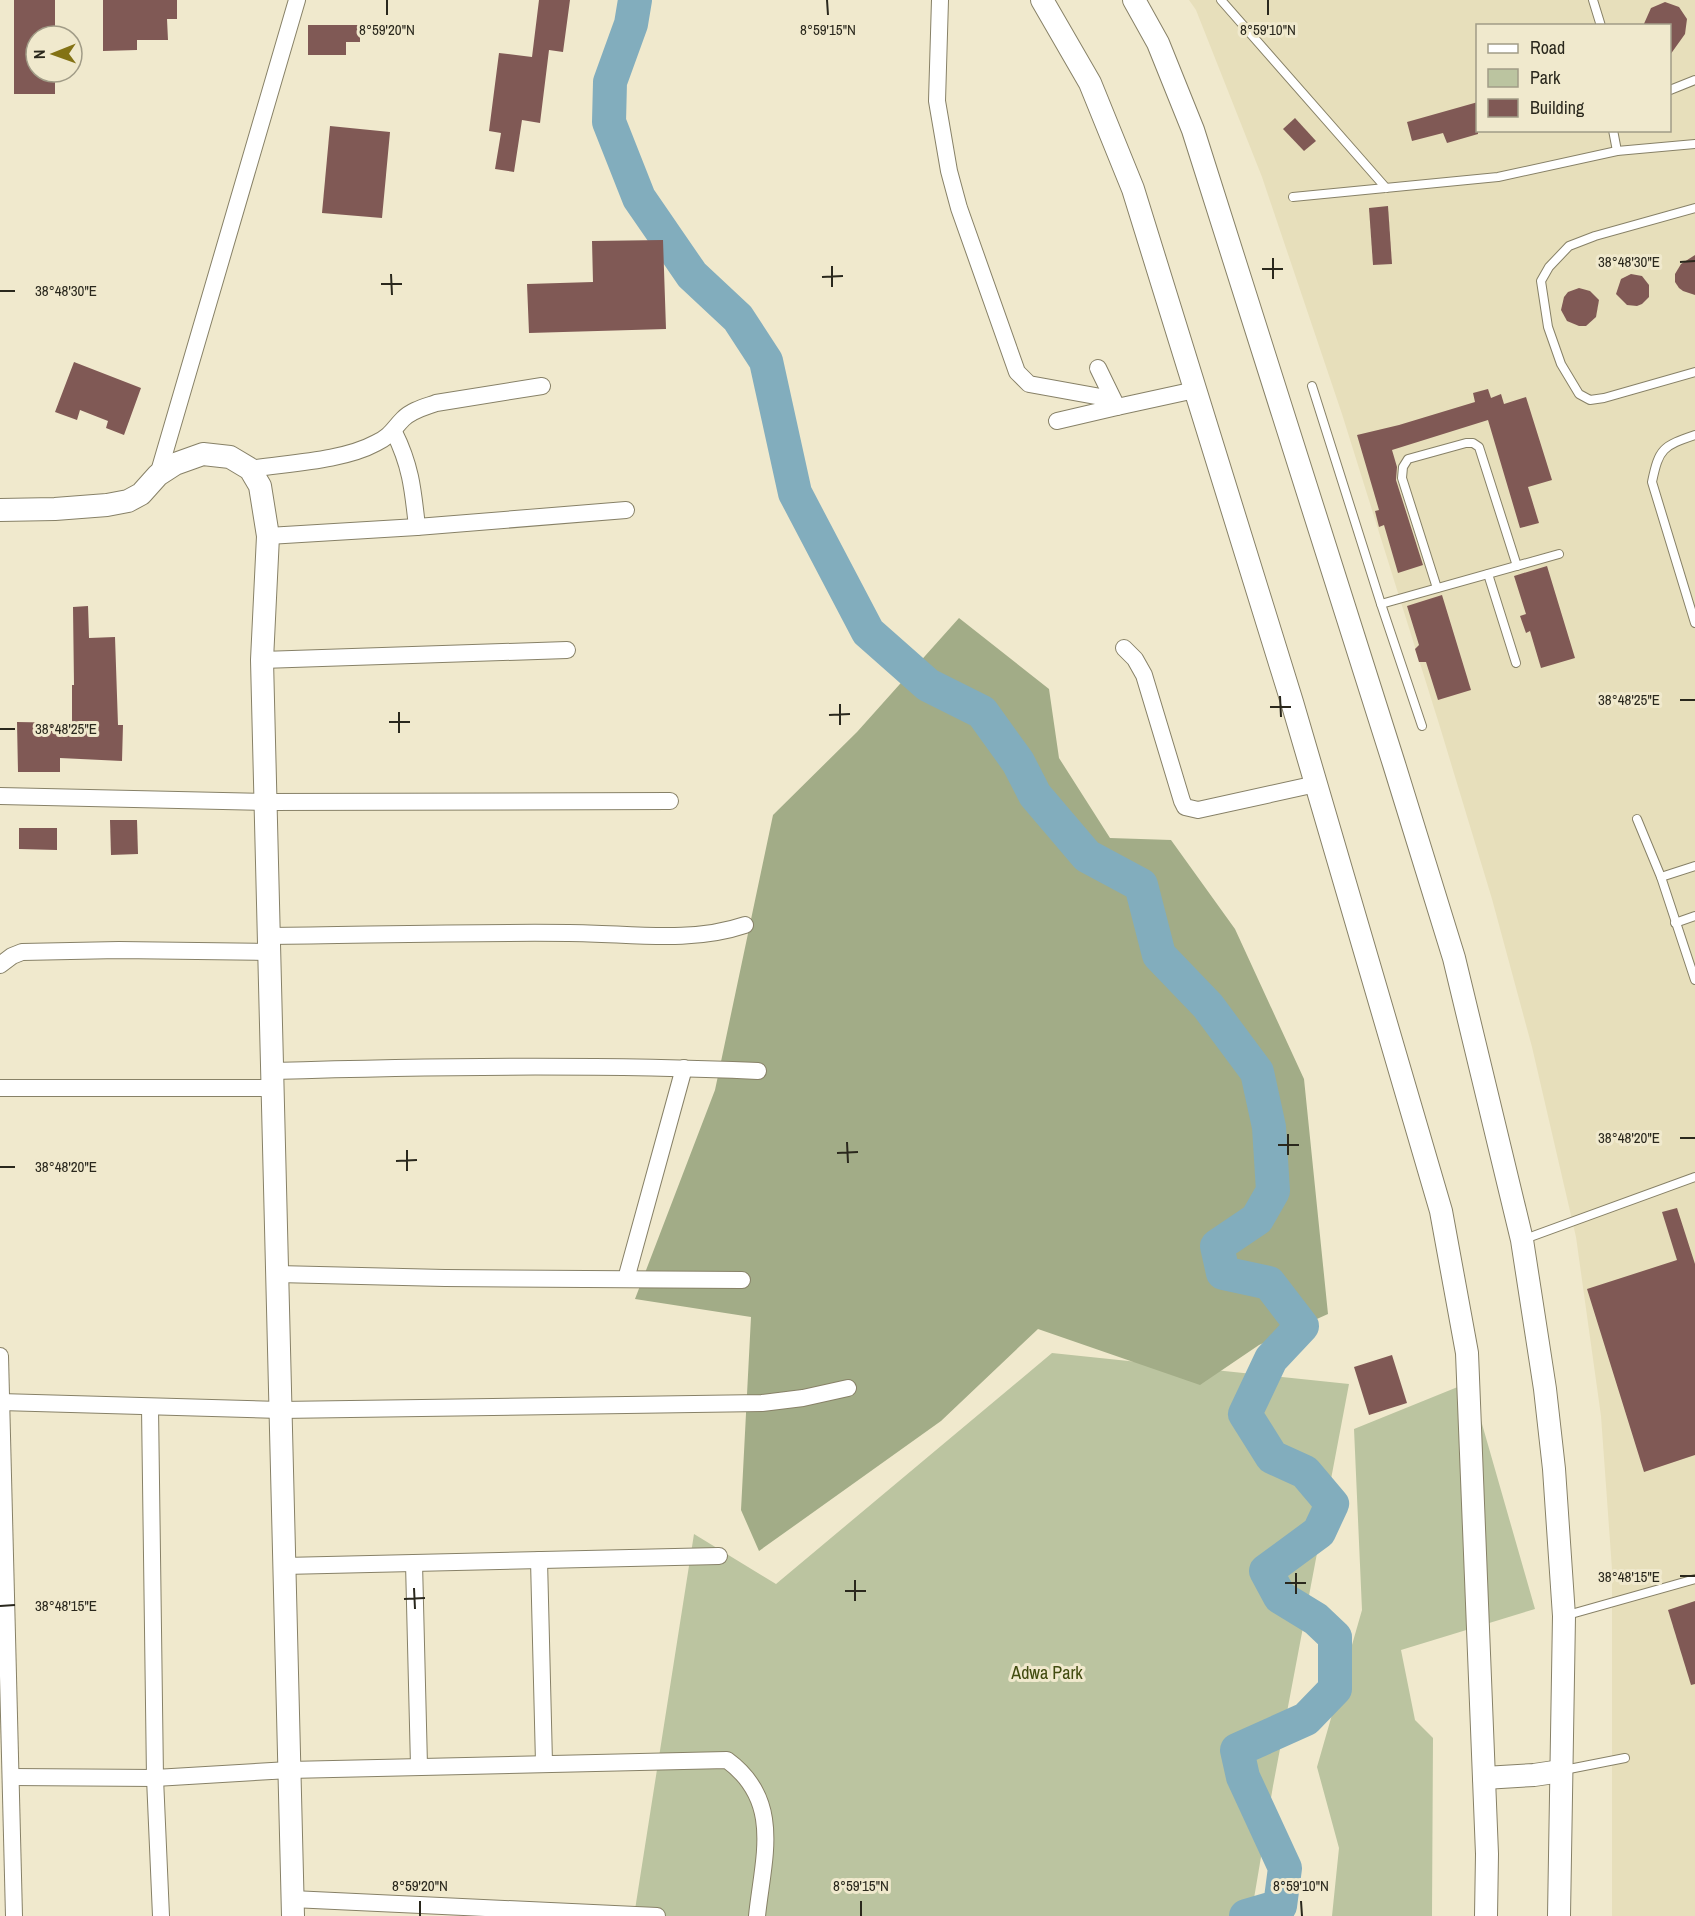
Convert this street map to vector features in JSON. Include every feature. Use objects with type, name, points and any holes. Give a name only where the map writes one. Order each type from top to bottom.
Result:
[{"type":"main road","points":[[1042,0],[1090,83],[1133,189],[1316,784],[1441,1211],[1467,1353],[1487,1854],[1486,1916]]},
{"type":"main road","points":[[1134,0],[1158,43],[1193,130],[1394,764],[1454,958],[1522,1240],[1545,1389],[1554,1469],[1564,1616],[1559,1916]]},
{"type":"main road","points":[[0,510],[55,509],[128,501],[141,494],[158,475],[175,464],[203,454],[230,457],[250,469],[260,486],[268,536],[262,660],[293,1908]]},
{"type":"main road","points":[[1484,1778],[1561,1771]]},
{"type":"street","points":[[158,475],[297,0]]},
{"type":"street","points":[[940,0],[937,102],[949,171],[959,208],[1017,372],[1029,384],[1115,403]]},
{"type":"street","points":[[1098,368],[1115,403]]},
{"type":"street","points":[[250,469],[339,456],[376,444],[394,432],[404,417],[436,403],[542,386]]},
{"type":"street","points":[[1057,421],[1115,403],[1195,390]]},
{"type":"street","points":[[394,432],[404,451],[411,474],[417,527]]},
{"type":"street","points":[[268,536],[417,527],[626,510]]},
{"type":"street","points":[[1124,648],[1135,659],[1144,675],[1185,807],[1198,810],[1316,784]]},
{"type":"street","points":[[262,660],[567,650]]},
{"type":"street","points":[[0,796],[266,802],[670,801]]},
{"type":"street","points":[[0,965],[22,952],[571,933],[654,936],[723,933],[746,925]]},
{"type":"street","points":[[0,1088],[272,1080],[450,1066],[758,1071]]},
{"type":"street","points":[[626,1280],[684,1068]]},
{"type":"street","points":[[277,1274],[434,1278],[742,1280]]},
{"type":"street","points":[[0,1356],[3,1580],[14,1916]]},
{"type":"street","points":[[0,1402],[280,1410],[762,1403],[803,1398],[848,1388]]},
{"type":"street","points":[[150,1407],[155,1778],[161,1916]]},
{"type":"street","points":[[284,1566],[719,1556]]},
{"type":"street","points":[[539,1560],[544,1763]]},
{"type":"street","points":[[414,1563],[419,1766]]},
{"type":"street","points":[[11,1777],[155,1778],[289,1770],[727,1760],[750,1780],[762,1804],[766,1832],[765,1861],[757,1916]]},
{"type":"street","points":[[293,1908],[657,1916]]},
{"type":"lane","points":[[1221,0],[1386,188]]},
{"type":"lane","points":[[1593,0],[1600,24]]},
{"type":"lane","points":[[1671,90],[1695,80]]},
{"type":"lane","points":[[1613,132],[1617,151]]},
{"type":"lane","points":[[1293,197],[1498,177],[1617,151],[1695,144]]},
{"type":"lane","points":[[1695,208],[1595,236],[1569,246],[1549,267],[1541,281],[1548,327],[1561,364],[1580,394],[1590,400],[1695,372]]},
{"type":"lane","points":[[1312,386],[1422,726]]},
{"type":"lane","points":[[1695,435],[1669,444],[1657,460],[1652,482],[1695,623]]},
{"type":"lane","points":[[1437,588],[1402,478],[1403,467],[1408,459],[1466,442],[1479,447],[1517,566]]},
{"type":"lane","points":[[1381,604],[1559,554]]},
{"type":"lane","points":[[1488,574],[1516,663]]},
{"type":"lane","points":[[1637,819],[1661,877],[1695,980]]},
{"type":"lane","points":[[1661,877],[1695,866]]},
{"type":"lane","points":[[1675,923],[1695,916]]},
{"type":"lane","points":[[1522,1240],[1695,1177]]},
{"type":"lane","points":[[1564,1616],[1695,1579]]},
{"type":"lane","points":[[1561,1771],[1625,1758]]},
{"type":"shaded area","points":[[1189,0],[1695,0],[1695,1916],[1612,1916],[1612,1569],[1601,1416],[1576,1237],[1532,1047],[1492,899],[1342,414],[1262,177],[1196,10]]},
{"type":"green space","points":[[959,618],[1049,689],[1059,758],[1110,838],[1171,840],[1235,929],[1304,1079],[1328,1314],[1259,1345],[1200,1385],[1038,1329],[941,1421],[759,1551],[741,1510],[751,1317],[635,1299],[715,1090],[773,815],[857,732]]},
{"type":"green space","name":"Adwa Park","points":[[1052,1353],[1349,1384],[1273,1786],[1251,1916],[634,1916],[694,1534],[776,1584]]},
{"type":"green space","points":[[1470,1382],[1535,1609],[1401,1650],[1415,1720],[1433,1738],[1432,1916],[1332,1916],[1339,1848],[1317,1767],[1362,1610],[1354,1429]]},
{"type":"building","points":[[14,0],[55,0],[55,24],[24,24],[24,84],[55,84],[55,94],[14,94]]},
{"type":"building","points":[[103,0],[177,0],[177,19],[167,19],[168,40],[137,40],[137,50],[103,51]]},
{"type":"building","points":[[539,0],[570,0],[563,52],[549,50],[540,123],[522,120],[514,172],[495,169],[501,133],[489,131],[499,53],[532,57]]},
{"type":"building","points":[[1665,2],[1679,7],[1687,19],[1685,34],[1671,54],[1671,24],[1644,24],[1651,8]]},
{"type":"building","points":[[308,25],[360,25],[360,42],[346,42],[346,55],[308,55]]},
{"type":"building","points":[[1476,103],[1476,132],[1478,134],[1447,143],[1443,133],[1412,141],[1407,122]]},
{"type":"building","points":[[1295,118],[1316,141],[1304,151],[1283,129]]},
{"type":"building","points":[[330,126],[390,132],[382,218],[322,213]]},
{"type":"building","points":[[1388,206],[1392,264],[1373,265],[1369,208]]},
{"type":"building","points":[[663,240],[666,329],[529,333],[527,284],[593,282],[592,241]]},
{"type":"building","points":[[1695,255],[1695,295],[1679,288],[1675,282],[1675,274],[1681,264]]},
{"type":"building","points":[[1631,274],[1642,276],[1649,285],[1649,297],[1637,306],[1627,305],[1616,294],[1621,279]]},
{"type":"building","points":[[1579,288],[1590,291],[1599,300],[1596,317],[1586,326],[1567,321],[1561,310],[1564,297],[1568,292]]},
{"type":"building","points":[[74,362],[141,388],[124,435],[106,428],[108,421],[80,410],[77,420],[55,412]]},
{"type":"building","points":[[1488,389],[1491,398],[1501,394],[1504,404],[1526,397],[1552,480],[1528,487],[1539,523],[1520,528],[1488,420],[1392,450],[1397,467],[1396,480],[1423,565],[1398,573],[1384,525],[1379,527],[1375,511],[1379,510],[1357,435],[1475,402],[1473,393]]},
{"type":"building","points":[[1547,566],[1575,658],[1541,668],[1530,631],[1526,633],[1520,616],[1526,614],[1514,576]]},
{"type":"building","points":[[1442,595],[1471,690],[1438,700],[1426,662],[1419,662],[1415,649],[1419,645],[1407,606]]},
{"type":"building","points":[[88,606],[89,638],[115,637],[118,725],[123,725],[122,761],[60,758],[60,772],[18,772],[17,722],[72,723],[73,607]]},
{"type":"building","points":[[110,820],[137,820],[138,854],[111,855]]},
{"type":"building","points":[[19,828],[57,828],[57,850],[19,849]]},
{"type":"building","points":[[1677,1208],[1695,1264],[1695,1455],[1644,1472],[1587,1289],[1677,1260],[1662,1212]]},
{"type":"building","points":[[1392,1355],[1407,1403],[1369,1415],[1354,1367]]},
{"type":"building","points":[[1695,1601],[1695,1684],[1691,1685],[1668,1610]]},
{"type":"waterway","points":[[635,0],[631,24],[610,82],[609,122],[639,198],[692,275],[738,318],[766,361],[795,493],[868,632],[928,685],[982,712],[1018,762],[1035,795],[1087,856],[1141,885],[1159,955],[1208,1006],[1257,1072],[1269,1127],[1273,1191],[1257,1219],[1217,1246],[1223,1273],[1269,1283],[1302,1326],[1271,1359],[1245,1414],[1272,1457],[1305,1472],[1332,1504],[1319,1532],[1266,1571],[1280,1597],[1316,1619],[1335,1637],[1335,1689],[1306,1719],[1237,1750],[1243,1777],[1285,1868],[1280,1906],[1246,1916]]}]
